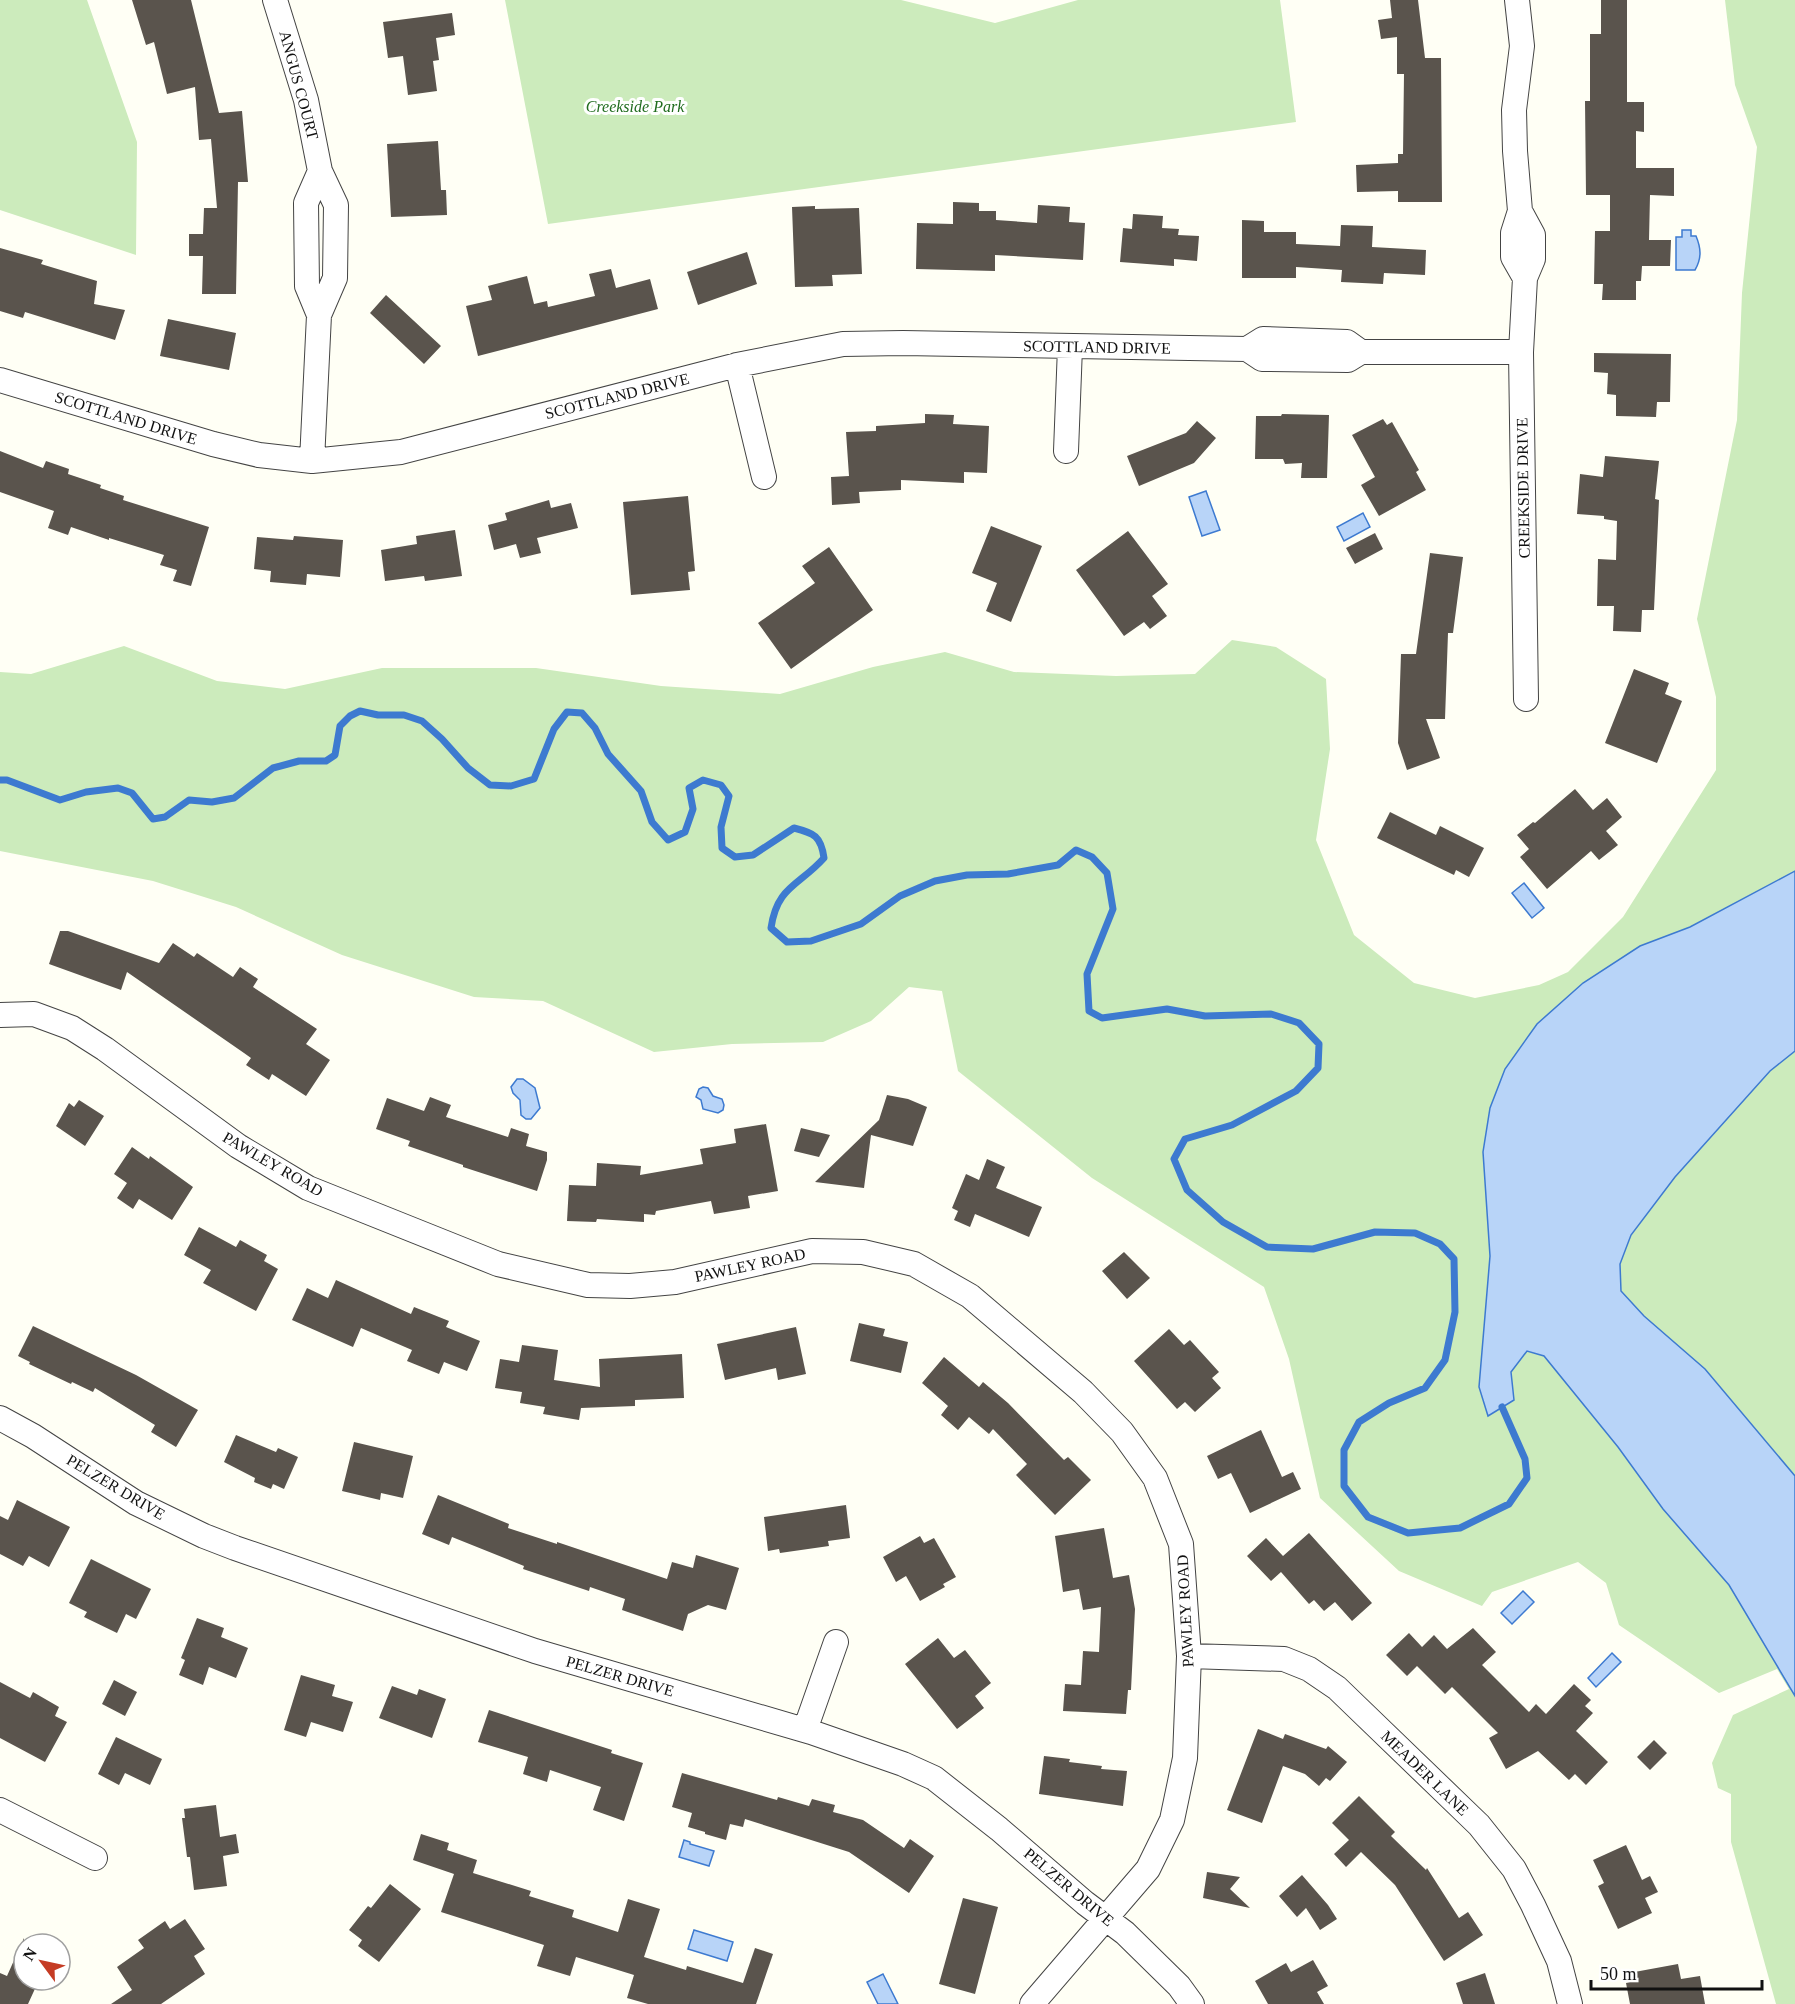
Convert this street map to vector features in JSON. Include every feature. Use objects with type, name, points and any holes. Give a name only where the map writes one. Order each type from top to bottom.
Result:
[{"type":"street","name":"ANGUS COURT","points":[[275,0],[306,100],[320,171],[336,205],[335,278],[319,315],[312,461]]},
{"type":"street","name":"CREEKSIDE DRIVE","points":[[1517,0],[1522,45],[1514,110],[1520,211],[1513,233],[1513,257],[1525,278],[1521,352],[1526,699]]},
{"type":"street","name":"SCOTTLAND DRIVE","points":[[0,380],[225,447],[259,455],[312,461],[401,452],[737,365],[843,344],[1246,349],[1263,339],[1347,342],[1361,352],[1521,352]]},
{"type":"street","points":[[1066,451],[1070,347]]},
{"type":"street","points":[[737,365],[764,477]]},
{"type":"street","name":"PAWLEY ROAD","points":[[0,1015],[34,1014],[72,1028],[105,1048],[238,1146],[308,1188],[498,1264],[588,1285],[630,1286],[675,1282],[812,1251],[863,1252],[914,1264],[970,1296],[1083,1392],[1122,1432],[1155,1478],[1181,1544],[1189,1656],[1185,1758],[1172,1820],[1148,1869],[1032,2004]]},
{"type":"street","name":"PELZER DRIVE","points":[[0,1418],[33,1436],[136,1503],[224,1544],[535,1651],[805,1730],[903,1764],[934,1778],[999,1828],[1084,1903],[1125,1933],[1172,1979],[1192,2004]]},
{"type":"street","points":[[805,1730],[836,1642]]},
{"type":"street","name":"MEADER LANE","points":[[1189,1656],[1284,1659],[1309,1669],[1337,1688],[1479,1825],[1514,1869],[1558,1961],[1570,2004]]},
{"type":"street","points":[[0,1810],[95,1858]]},
{"type":"green space","points":[[0,0],[87,0],[137,142],[136,255],[0,210]]},
{"type":"green space","name":"Creekside Park","points":[[505,0],[901,0],[995,23],[1078,0],[1280,0],[1296,122],[548,224]]},
{"type":"green space","points":[[1725,0],[1795,0],[1795,871],[1690,927],[1640,946],[1583,983],[1537,1024],[1483,1152],[1490,1256],[1479,1387],[1489,1415],[1514,1400],[1511,1372],[1527,1351],[1544,1356],[1618,1447],[1663,1509],[1729,1585],[1795,1696],[1795,2004],[1776,2004],[1731,1842],[1731,1794],[1718,1788],[1712,1763],[1733,1715],[1789,1689],[1777,1669],[1719,1693],[1619,1625],[1606,1583],[1578,1562],[1492,1592],[1482,1606],[1399,1571],[1320,1498],[1289,1359],[1264,1287],[1092,1178],[958,1071],[942,991],[909,987],[871,1021],[823,1042],[732,1044],[654,1052],[543,1001],[474,997],[342,955],[236,907],[153,881],[0,851],[0,672],[31,674],[124,646],[217,681],[285,689],[382,668],[536,668],[661,686],[780,694],[873,667],[945,652],[1014,672],[1116,676],[1195,674],[1232,640],[1276,647],[1326,679],[1330,749],[1316,840],[1354,935],[1414,983],[1475,998],[1539,985],[1568,972],[1623,917],[1716,770],[1716,697],[1697,619],[1737,420],[1742,293],[1757,147],[1735,85]]},
{"type":"green space","points":[[1795,1051],[1795,1476],[1705,1369],[1644,1316],[1621,1291],[1620,1264],[1631,1235],[1675,1177],[1770,1071]]},
{"type":"water","points":[[1682,230],[1691,230],[1691,236],[1696,236],[1698,240],[1700,257],[1695,270],[1676,270],[1676,237],[1682,237]]},
{"type":"water","points":[[1206,491],[1220,530],[1202,536],[1189,497]]},
{"type":"water","points":[[1363,513],[1370,527],[1344,541],[1337,527]]},
{"type":"water","points":[[1795,871],[1795,1051],[1770,1071],[1675,1177],[1631,1235],[1620,1264],[1621,1291],[1644,1316],[1705,1369],[1795,1476],[1795,1696],[1729,1585],[1663,1509],[1618,1447],[1544,1356],[1527,1351],[1511,1372],[1514,1400],[1488,1416],[1479,1387],[1490,1256],[1483,1152],[1490,1108],[1505,1069],[1537,1024],[1583,983],[1640,946],[1690,927]]},
{"type":"water","points":[[1524,883],[1544,908],[1532,918],[1512,893]]},
{"type":"water","points":[[517,1079],[523,1079],[535,1088],[540,1108],[531,1119],[526,1119],[521,1115],[520,1100],[513,1093],[511,1087]]},
{"type":"water","points":[[708,1088],[713,1096],[722,1099],[723,1110],[718,1113],[703,1109],[701,1100],[696,1097],[699,1089]]},
{"type":"water","points":[[1523,1591],[1534,1602],[1512,1624],[1501,1613]]},
{"type":"water","points":[[1612,1653],[1621,1662],[1596,1687],[1588,1678]]},
{"type":"water","points":[[684,1840],[714,1851],[709,1866],[679,1857]]},
{"type":"water","points":[[694,1930],[733,1942],[727,1961],[688,1949]]},
{"type":"water","points":[[883,1974],[898,2004],[878,2004],[867,1982]]},
{"type":"building","points":[[132,0],[191,0],[219,113],[242,111],[248,182],[238,182],[236,294],[202,294],[203,256],[189,256],[189,234],[203,234],[204,208],[217,208],[211,139],[199,140],[195,87],[167,94],[154,42],[146,45]]},
{"type":"building","points":[[1390,0],[1418,0],[1425,58],[1441,58],[1442,202],[1398,202],[1398,191],[1357,192],[1356,165],[1398,163],[1398,154],[1403,154],[1404,74],[1397,74],[1397,37],[1381,39],[1378,20],[1392,18]]},
{"type":"building","points":[[1601,0],[1627,0],[1627,102],[1644,102],[1644,132],[1636,131],[1636,168],[1674,168],[1674,196],[1650,195],[1649,240],[1671,240],[1670,266],[1642,266],[1641,281],[1636,281],[1636,300],[1602,300],[1603,284],[1594,284],[1595,231],[1610,231],[1610,195],[1586,195],[1585,101],[1590,101],[1590,34],[1601,34]]},
{"type":"building","points":[[452,13],[455,35],[436,38],[439,60],[433,61],[437,91],[408,95],[403,56],[388,58],[383,22]]},
{"type":"building","points":[[438,141],[441,190],[446,190],[447,215],[391,217],[387,144]]},
{"type":"building","points":[[953,202],[979,203],[979,211],[996,211],[996,220],[1037,223],[1038,205],[1070,207],[1069,222],[1085,223],[1083,260],[995,255],[995,271],[916,269],[917,223],[953,224]]},
{"type":"building","points":[[815,206],[815,209],[859,208],[862,274],[832,275],[833,286],[795,287],[792,207]]},
{"type":"building","points":[[1133,214],[1163,216],[1162,228],[1179,229],[1178,235],[1199,236],[1197,261],[1174,259],[1174,266],[1120,262],[1123,228],[1132,229]]},
{"type":"building","points":[[1242,220],[1264,221],[1264,232],[1296,232],[1296,244],[1340,246],[1341,225],[1373,226],[1372,247],[1426,250],[1425,275],[1384,273],[1383,284],[1341,282],[1342,270],[1296,267],[1296,278],[1242,278]]},
{"type":"building","points":[[0,248],[43,260],[41,264],[97,281],[94,304],[125,310],[115,340],[25,312],[23,318],[0,311]]},
{"type":"building","points":[[747,252],[757,284],[698,305],[687,272]]},
{"type":"building","points":[[611,269],[616,288],[650,279],[658,309],[478,356],[466,306],[492,300],[488,286],[527,276],[534,304],[547,301],[548,307],[595,296],[589,274]]},
{"type":"building","points":[[386,295],[441,346],[424,364],[370,313]]},
{"type":"building","points":[[168,319],[236,333],[229,370],[160,356]]},
{"type":"building","points":[[1594,353],[1671,354],[1670,402],[1657,402],[1656,417],[1616,416],[1616,395],[1607,394],[1608,373],[1594,372]]},
{"type":"building","points":[[925,414],[954,415],[953,424],[989,426],[987,473],[964,472],[964,483],[901,480],[901,490],[859,492],[860,503],[832,505],[831,477],[849,476],[846,432],[876,431],[876,426],[925,423]]},
{"type":"building","points":[[1282,414],[1329,415],[1327,478],[1301,478],[1302,463],[1285,464],[1283,459],[1255,459],[1256,416],[1281,416]]},
{"type":"building","points":[[1383,419],[1387,425],[1392,422],[1419,470],[1416,472],[1426,490],[1379,516],[1361,485],[1375,477],[1352,435]]},
{"type":"building","points":[[1197,421],[1216,438],[1194,463],[1139,486],[1127,456],[1186,433]]},
{"type":"building","points":[[0,451],[43,468],[46,461],[69,469],[68,474],[101,485],[100,488],[124,496],[123,500],[209,527],[191,586],[173,581],[177,570],[160,565],[164,555],[71,527],[68,535],[48,528],[54,511],[0,492]]},
{"type":"building","points":[[1605,456],[1659,461],[1655,499],[1659,500],[1654,610],[1642,610],[1641,632],[1613,631],[1614,606],[1597,606],[1598,559],[1616,560],[1617,521],[1604,519],[1604,516],[1577,514],[1580,474],[1603,477]]},
{"type":"building","points":[[688,496],[695,571],[688,572],[690,590],[631,595],[623,502]]},
{"type":"building","points":[[549,500],[551,508],[571,503],[578,528],[537,538],[541,553],[520,558],[516,544],[494,550],[488,525],[507,520],[505,513]]},
{"type":"building","points":[[991,526],[1042,546],[1011,622],[986,611],[997,583],[972,573]]},
{"type":"building","points":[[455,530],[462,576],[425,581],[424,576],[385,581],[381,550],[417,544],[416,536]]},
{"type":"building","points":[[1128,531],[1168,584],[1152,596],[1167,616],[1150,629],[1144,622],[1124,636],[1076,570]]},
{"type":"building","points":[[1375,533],[1383,549],[1355,564],[1346,548]]},
{"type":"building","points":[[294,536],[343,540],[340,577],[307,574],[306,585],[270,582],[271,571],[254,569],[257,537],[293,540]]},
{"type":"building","points":[[829,547],[873,610],[791,669],[758,623],[815,583],[802,566]]},
{"type":"building","points":[[1430,553],[1463,557],[1453,633],[1448,633],[1445,719],[1426,719],[1440,758],[1407,770],[1398,743],[1401,654],[1416,654]]},
{"type":"building","points":[[1634,669],[1669,683],[1665,694],[1682,701],[1657,763],[1605,743]]},
{"type":"building","points":[[1575,789],[1593,810],[1607,798],[1622,817],[1606,831],[1618,845],[1599,860],[1591,851],[1547,889],[1520,857],[1529,849],[1517,835]]},
{"type":"building","points":[[1390,812],[1436,835],[1440,826],[1484,848],[1469,877],[1456,870],[1454,875],[1377,838]]},
{"type":"building","points":[[60,931],[68,931],[159,963],[173,943],[194,957],[197,953],[233,977],[240,967],[258,979],[253,987],[317,1029],[306,1044],[330,1060],[306,1096],[272,1074],[269,1080],[246,1065],[251,1058],[127,972],[121,990],[49,964]]},
{"type":"building","points":[[887,1095],[908,1099],[927,1107],[913,1146],[871,1135],[864,1188],[815,1182],[879,1120]]},
{"type":"building","points":[[430,1097],[451,1105],[446,1117],[508,1137],[511,1128],[529,1134],[526,1146],[547,1152],[547,1160],[537,1191],[408,1146],[410,1141],[376,1129],[387,1098],[424,1111]]},
{"type":"building","points":[[79,1100],[104,1116],[85,1146],[56,1126],[69,1103],[74,1107]]},
{"type":"building","points":[[766,1124],[778,1191],[748,1196],[750,1208],[714,1214],[711,1201],[656,1211],[655,1215],[644,1214],[644,1222],[597,1219],[596,1222],[567,1221],[569,1185],[596,1186],[597,1163],[641,1166],[640,1175],[703,1164],[700,1149],[736,1143],[734,1129]]},
{"type":"building","points":[[801,1128],[830,1135],[819,1157],[794,1151]]},
{"type":"building","points":[[132,1147],[149,1159],[150,1156],[193,1187],[172,1220],[139,1199],[133,1209],[117,1198],[127,1183],[114,1174]]},
{"type":"building","points":[[987,1159],[1005,1167],[996,1188],[1042,1207],[1029,1237],[975,1214],[970,1227],[954,1220],[958,1211],[952,1208],[966,1174],[979,1180]]},
{"type":"building","points":[[199,1227],[236,1247],[240,1240],[267,1255],[264,1261],[278,1269],[256,1311],[203,1283],[211,1270],[184,1255]]},
{"type":"building","points":[[1124,1252],[1150,1278],[1127,1299],[1102,1271]]},
{"type":"building","points":[[336,1280],[411,1314],[414,1307],[449,1321],[446,1327],[480,1341],[467,1371],[444,1362],[439,1374],[407,1361],[412,1350],[361,1328],[353,1347],[292,1320],[307,1288],[328,1298]]},
{"type":"building","points":[[859,1323],[885,1329],[883,1336],[908,1342],[901,1373],[850,1361]]},
{"type":"building","points":[[33,1326],[136,1375],[198,1410],[176,1447],[151,1432],[155,1425],[95,1388],[93,1392],[72,1382],[71,1384],[29,1364],[30,1362],[18,1356]]},
{"type":"building","points":[[796,1327],[806,1374],[778,1380],[776,1368],[725,1380],[717,1344]]},
{"type":"building","points":[[1169,1329],[1184,1345],[1190,1340],[1219,1372],[1212,1378],[1221,1388],[1195,1412],[1185,1402],[1177,1409],[1134,1361]]},
{"type":"building","points":[[522,1345],[558,1350],[554,1380],[600,1387],[599,1359],[682,1354],[684,1398],[635,1400],[635,1406],[581,1408],[579,1420],[543,1414],[545,1407],[520,1403],[522,1392],[495,1388],[500,1359],[519,1362]]},
{"type":"building","points":[[944,1357],[979,1387],[983,1382],[1008,1403],[1064,1460],[1068,1457],[1091,1480],[1055,1515],[1016,1475],[1027,1464],[993,1429],[989,1434],[969,1417],[958,1430],[941,1415],[948,1406],[922,1383]]},
{"type":"building","points":[[1261,1430],[1282,1477],[1293,1472],[1301,1489],[1250,1513],[1231,1473],[1218,1479],[1207,1456]]},
{"type":"building","points":[[236,1435],[276,1452],[278,1448],[298,1457],[284,1489],[273,1484],[271,1489],[254,1482],[255,1478],[224,1462]]},
{"type":"building","points":[[354,1442],[413,1456],[403,1498],[381,1493],[380,1500],[342,1491]]},
{"type":"building","points":[[438,1495],[509,1524],[508,1528],[667,1579],[672,1562],[693,1568],[696,1555],[739,1568],[726,1610],[708,1605],[688,1614],[683,1631],[622,1610],[625,1599],[590,1587],[589,1591],[523,1569],[524,1566],[452,1537],[449,1545],[422,1534]]},
{"type":"building","points":[[17,1500],[70,1527],[49,1567],[29,1556],[23,1566],[0,1554],[0,1516],[8,1520]]},
{"type":"building","points":[[846,1505],[850,1538],[828,1541],[829,1546],[780,1553],[779,1549],[768,1551],[764,1517]]},
{"type":"building","points":[[1104,1528],[1113,1578],[1129,1575],[1135,1609],[1131,1690],[1128,1690],[1126,1714],[1063,1711],[1065,1684],[1081,1685],[1083,1651],[1099,1652],[1101,1607],[1083,1610],[1079,1589],[1063,1592],[1055,1536]]},
{"type":"building","points":[[1309,1533],[1372,1603],[1352,1621],[1335,1602],[1324,1611],[1314,1600],[1309,1604],[1281,1572],[1271,1581],[1247,1556],[1266,1538],[1283,1556]]},
{"type":"building","points":[[920,1536],[924,1543],[934,1538],[956,1577],[943,1584],[945,1587],[920,1601],[906,1576],[896,1582],[883,1557]]},
{"type":"building","points":[[91,1559],[151,1589],[136,1619],[126,1614],[117,1633],[84,1617],[87,1612],[69,1603]]},
{"type":"building","points":[[197,1618],[224,1628],[221,1637],[248,1648],[236,1678],[209,1667],[203,1685],[179,1675],[185,1660],[181,1658]]},
{"type":"building","points":[[1473,1628],[1496,1652],[1482,1665],[1529,1712],[1536,1704],[1546,1714],[1574,1684],[1591,1700],[1585,1706],[1593,1713],[1576,1731],[1608,1762],[1586,1785],[1575,1774],[1569,1780],[1538,1751],[1506,1769],[1489,1738],[1498,1733],[1452,1687],[1445,1694],[1417,1666],[1407,1676],[1386,1655],[1409,1633],[1422,1647],[1434,1635],[1447,1649]]},
{"type":"building","points":[[938,1638],[954,1658],[965,1650],[991,1683],[975,1696],[984,1708],[957,1729],[905,1664]]},
{"type":"building","points":[[301,1675],[335,1685],[332,1696],[353,1702],[343,1732],[311,1722],[306,1737],[284,1730]]},
{"type":"building","points":[[114,1680],[137,1692],[125,1716],[102,1704]]},
{"type":"building","points":[[0,1682],[30,1698],[33,1692],[59,1707],[55,1716],[67,1722],[45,1762],[0,1738]]},
{"type":"building","points":[[392,1686],[417,1695],[419,1689],[446,1699],[432,1738],[379,1718]]},
{"type":"building","points":[[489,1710],[612,1750],[611,1753],[643,1763],[624,1821],[593,1810],[601,1787],[550,1770],[547,1782],[523,1774],[528,1757],[478,1742]]},
{"type":"building","points":[[1258,1729],[1283,1739],[1285,1734],[1326,1749],[1328,1746],[1347,1762],[1330,1781],[1326,1778],[1319,1786],[1305,1774],[1283,1766],[1262,1823],[1227,1810]]},
{"type":"building","points":[[116,1737],[162,1759],[150,1785],[125,1773],[119,1785],[98,1774]]},
{"type":"building","points":[[1654,1740],[1667,1753],[1650,1770],[1637,1757]]},
{"type":"building","points":[[1044,1756],[1102,1766],[1101,1769],[1127,1771],[1123,1806],[1039,1794]]},
{"type":"building","points":[[682,1773],[777,1800],[778,1797],[809,1806],[812,1799],[835,1805],[833,1812],[863,1820],[904,1848],[910,1839],[934,1856],[909,1893],[849,1852],[745,1819],[743,1827],[730,1824],[726,1840],[705,1834],[705,1832],[688,1827],[692,1813],[672,1807]]},
{"type":"building","points":[[1359,1796],[1395,1832],[1391,1836],[1426,1870],[1427,1868],[1459,1918],[1468,1912],[1483,1935],[1444,1961],[1395,1885],[1361,1852],[1346,1867],[1334,1854],[1349,1840],[1332,1823]]},
{"type":"building","points":[[216,1805],[220,1837],[236,1834],[239,1853],[223,1856],[227,1886],[194,1890],[182,1818],[185,1818],[184,1809]]},
{"type":"building","points":[[421,1834],[449,1843],[447,1850],[477,1860],[473,1873],[531,1891],[529,1896],[574,1910],[572,1917],[618,1932],[628,1899],[660,1909],[644,1957],[686,1970],[687,1966],[743,1983],[755,1948],[773,1954],[756,2004],[648,2004],[627,1998],[634,1975],[576,1957],[570,1976],[537,1966],[544,1945],[441,1912],[454,1874],[413,1860]]},
{"type":"building","points":[[1626,1845],[1642,1880],[1650,1876],[1658,1892],[1645,1898],[1652,1913],[1618,1929],[1598,1886],[1604,1883],[1593,1860]]},
{"type":"building","points":[[1207,1872],[1240,1877],[1230,1889],[1250,1908],[1203,1898]]},
{"type":"building","points":[[1302,1875],[1337,1919],[1320,1930],[1306,1908],[1297,1917],[1279,1896]]},
{"type":"building","points":[[390,1884],[421,1909],[379,1962],[358,1946],[362,1940],[349,1930]]},
{"type":"building","points":[[963,1898],[998,1907],[975,1994],[939,1984]]},
{"type":"building","points":[[185,1919],[205,1949],[194,1956],[205,1974],[161,2004],[111,2004],[132,1990],[117,1967],[144,1948],[138,1940],[165,1921],[170,1929]]},
{"type":"building","points":[[1313,1960],[1328,1986],[1317,1992],[1324,2004],[1268,2004],[1255,1981],[1286,1963],[1291,1972]]},
{"type":"building","points":[[1678,1964],[1681,1979],[1700,1976],[1705,2004],[1630,2004],[1626,1983],[1630,1982],[1629,1973]]},
{"type":"building","points":[[12,1965],[12,1992],[34,1992],[28,2004],[0,2004],[0,1973],[7,1976]]},
{"type":"building","points":[[1485,1973],[1495,2004],[1463,2004],[1456,1983]]},
{"type":"waterway","points":[[0,780],[7,780],[60,800],[86,792],[118,788],[132,793],[153,819],[165,817],[189,800],[212,802],[234,798],[273,768],[299,761],[326,761],[335,755],[340,726],[350,716],[360,711],[378,715],[404,715],[422,721],[468,768],[490,785],[511,786],[534,779],[554,729],[567,712],[582,713],[595,728],[608,754],[641,791],[652,822],[668,840],[685,832],[693,809],[689,788],[703,780],[721,785],[729,796],[721,827],[722,848],[735,857],[753,855],[794,828],[807,832],[818,840],[824,858],[790,888],[778,903],[774,914],[771,928],[787,942],[811,941],[861,924],[900,896],[935,881],[967,875],[1008,874],[1058,865],[1076,850],[1092,857],[1107,873],[1113,909],[1087,974],[1089,1011],[1102,1018],[1167,1009],[1205,1016],[1271,1014],[1299,1023],[1319,1044],[1318,1068],[1296,1091],[1232,1125],[1185,1139],[1174,1159],[1187,1190],[1223,1222],[1267,1247],[1313,1249],[1375,1232],[1415,1233],[1440,1244],[1454,1259],[1455,1312],[1445,1360],[1425,1388],[1389,1403],[1359,1422],[1344,1450],[1344,1486],[1368,1517],[1408,1533],[1460,1528],[1509,1504],[1527,1478],[1525,1459],[1502,1407]]}]
